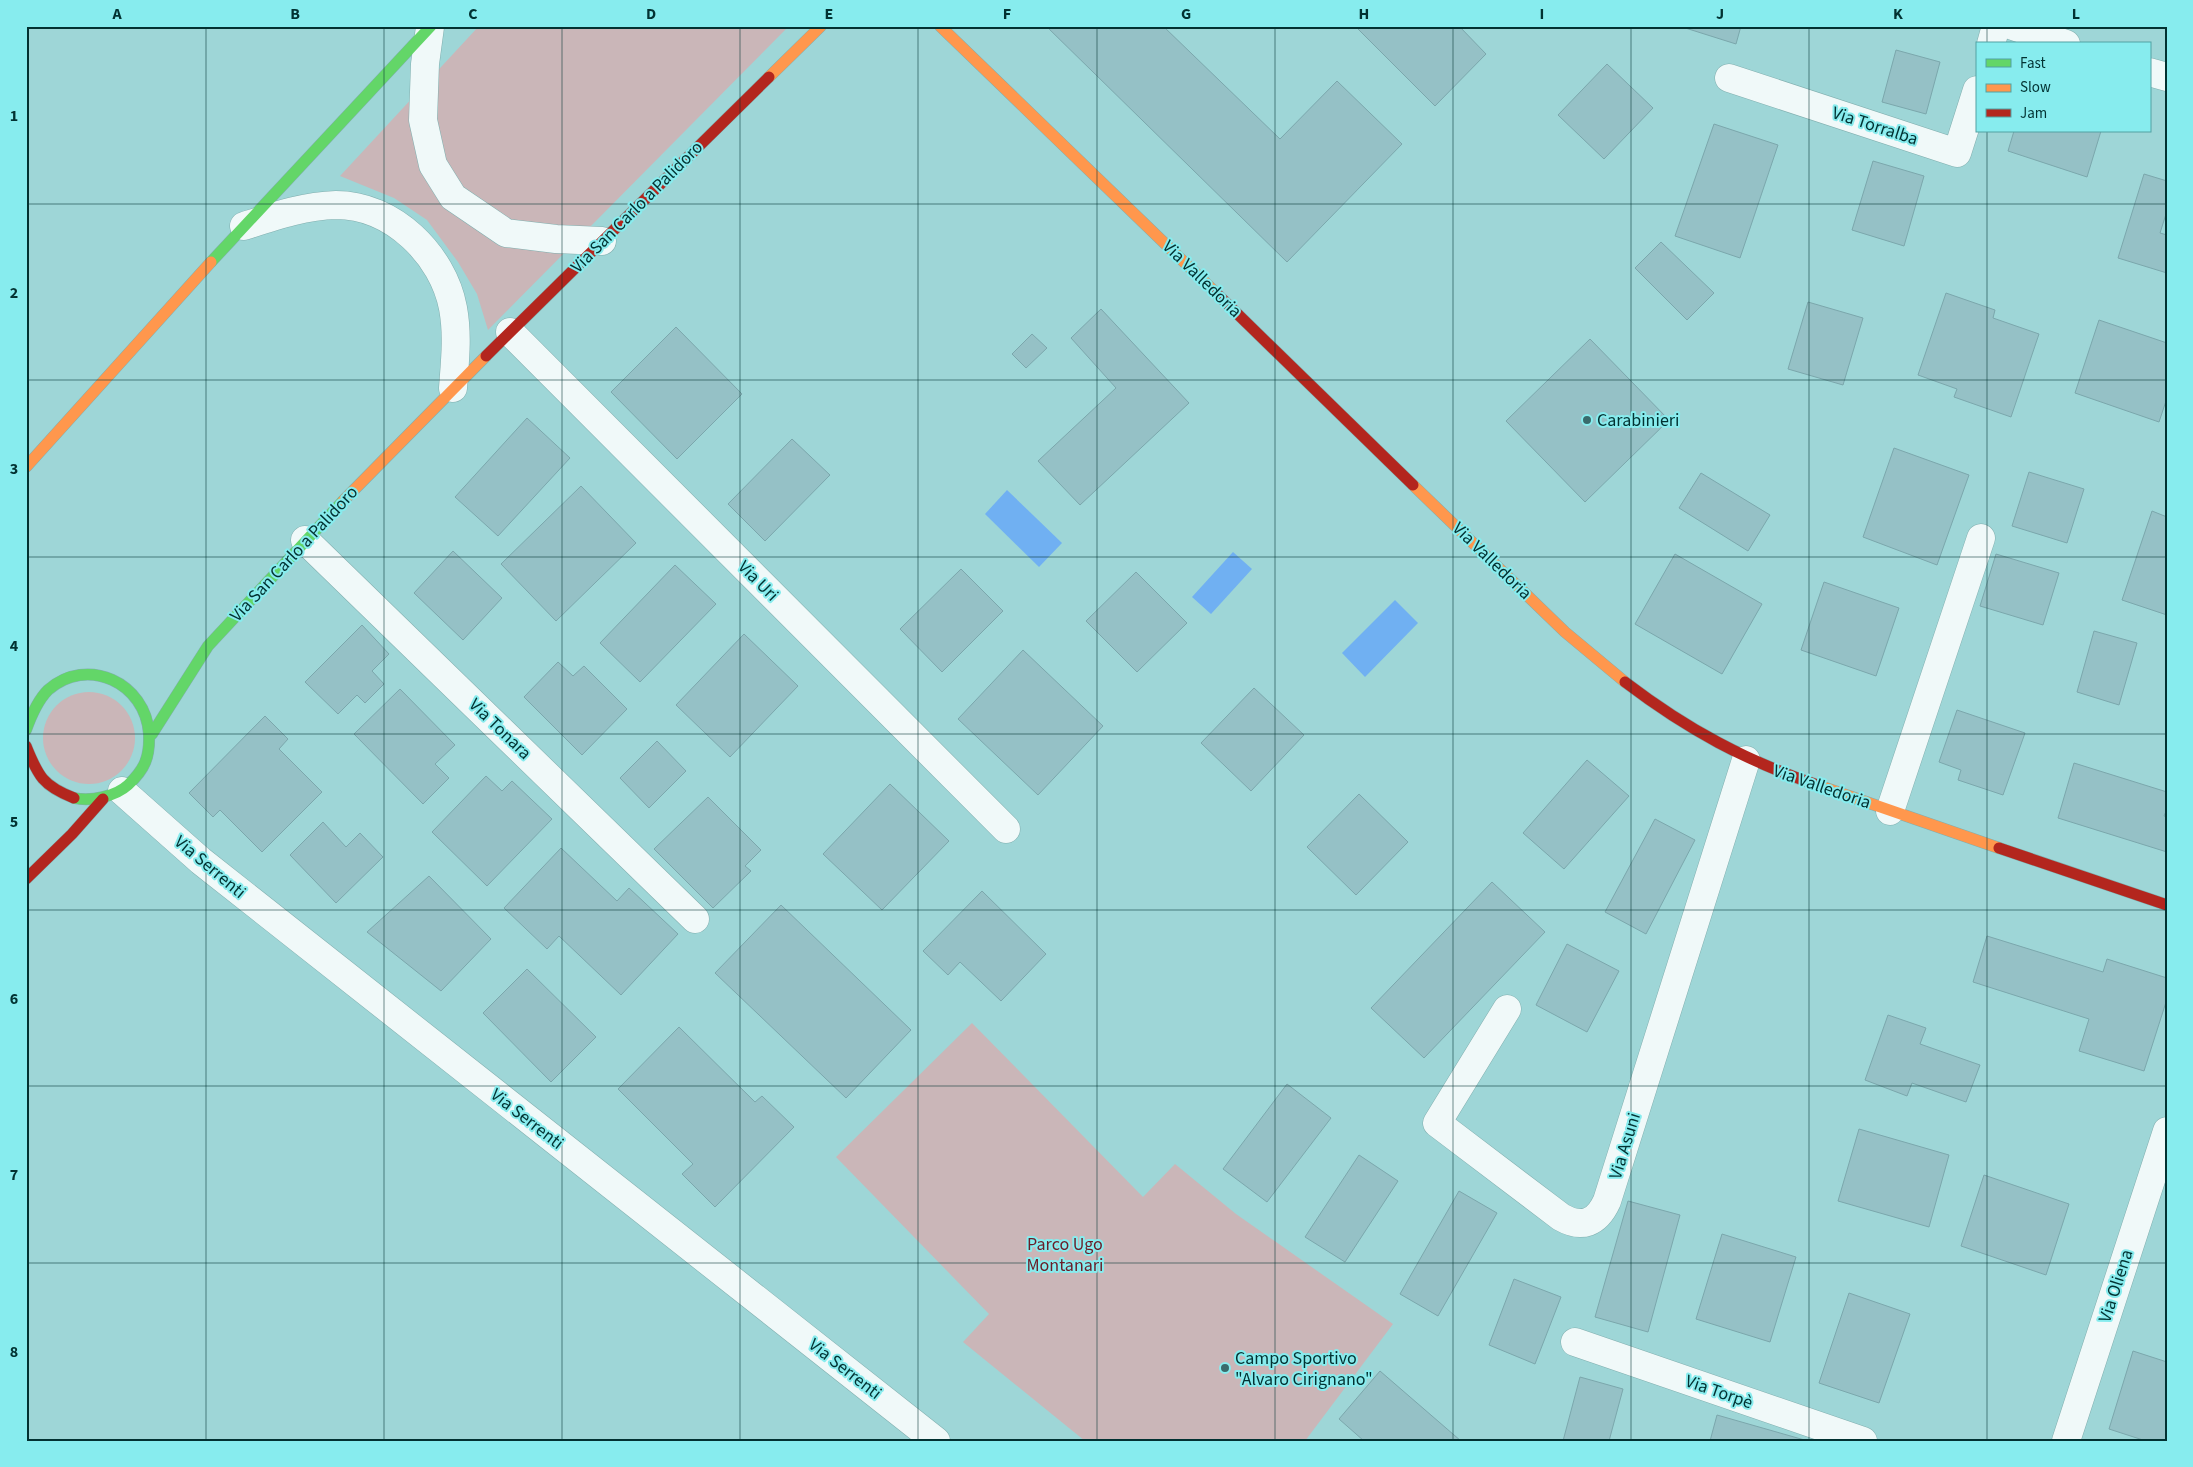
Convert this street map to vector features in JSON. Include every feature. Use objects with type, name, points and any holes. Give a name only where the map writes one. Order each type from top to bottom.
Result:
[{"type":"street","name":"Via San Carlo a Palidoro","points":[[152,734],[208,646],[306,540],[453,388],[821,26]]},
{"type":"street","name":"Via Valledoria","points":[[940,26],[1565,632],[1640,695],[1713,742],[1746,760],[1801,781],[2167,905]]},
{"type":"street","points":[[1992,42],[1996,26]]},
{"type":"street","points":[[2013,26],[2060,42]]},
{"type":"street","points":[[430,27],[425,64],[423,120],[433,166],[453,197],[506,233],[556,239],[602,241]]},
{"type":"street","points":[[26,468],[244,226],[430,27]]},
{"type":"street","points":[[2150,72],[2167,77]]},
{"type":"street","name":"Via Torralba","points":[[1729,78],[1957,153],[1976,93]]},
{"type":"street","points":[[244,226],[296,210],[338,205],[359,208],[377,214],[406,230],[435,264],[449,292],[453,308],[456,342],[453,388]]},
{"type":"street","name":"Via Uri","points":[[510,332],[1006,829]]},
{"type":"street","points":[[1890,811],[1981,538]]},
{"type":"street","name":"Via Tonara","points":[[306,540],[694,919]]},
{"type":"street","points":[[26,730],[30,713],[42,695],[58,682],[78,675],[99,676],[119,683],[136,696],[146,714],[152,734],[149,756],[139,776],[113,795],[26,879]]},
{"type":"street","points":[[27,751],[40,777],[57,792],[80,800],[113,795]]},
{"type":"street","points":[[27,751],[28,779]]},
{"type":"street","name":"Via Asuni","points":[[1507,1009],[1437,1123],[1560,1217],[1576,1223],[1586,1224],[1596,1219],[1608,1201],[1746,760]]},
{"type":"street","name":"Via Serrenti","points":[[113,795],[201,862],[936,1441]]},
{"type":"street","name":"Via Oliena","points":[[2066,1441],[2167,1132]]},
{"type":"street","name":"Via Torpè","points":[[1575,1342],[1863,1441]]},
{"type":"green space","points":[[479,26],[789,26],[488,330],[477,294],[458,262],[427,220],[394,198],[340,176]]},
{"type":"green space","points":[[89,692],[107,696],[121,706],[131,720],[135,738],[131,756],[121,770],[107,780],[89,784],[71,780],[57,770],[47,756],[43,738],[47,720],[57,706],[71,696]]},
{"type":"green space","name":"Parco Ugo Montanari","points":[[972,1023],[1143,1197],[1175,1164],[1236,1214],[1393,1324],[1305,1441],[1085,1441],[963,1342],[989,1314],[836,1157]]},
{"type":"water","points":[[1007,490],[1062,543],[1039,567],[985,514]]},
{"type":"water","points":[[1233,552],[1252,569],[1211,614],[1192,597]]},
{"type":"water","points":[[1395,600],[1418,623],[1365,677],[1342,653]]},
{"type":"building","points":[[1046,26],[1163,26],[1280,139],[1337,81],[1402,144],[1287,262]]},
{"type":"building","points":[[1355,26],[1459,26],[1486,54],[1435,106]]},
{"type":"building","points":[[1679,26],[1741,26],[1736,44]]},
{"type":"building","points":[[1896,50],[1940,62],[1926,114],[1882,102]]},
{"type":"building","points":[[1607,64],[1653,108],[1604,159],[1558,115]]},
{"type":"building","points":[[1714,124],[1778,145],[1740,258],[1675,236]]},
{"type":"building","points":[[2014,132],[2101,132],[2087,177],[2008,151]]},
{"type":"building","points":[[1873,161],[1924,176],[1904,246],[1852,230]]},
{"type":"building","points":[[2144,174],[2167,181],[2167,211],[2160,233],[2167,235],[2167,273],[2118,258]]},
{"type":"building","points":[[1661,242],[1714,293],[1687,320],[1635,268]]},
{"type":"building","points":[[1946,293],[1995,310],[1993,318],[2039,334],[2011,417],[1954,397],[1957,389],[1918,375]]},
{"type":"building","points":[[1808,302],[1863,318],[1843,385],[1788,369]]},
{"type":"building","points":[[1101,309],[1189,403],[1080,505],[1038,461],[1116,388],[1071,338]]},
{"type":"building","points":[[2099,320],[2167,343],[2167,398],[2159,422],[2075,393]]},
{"type":"building","points":[[676,327],[742,394],[677,459],[611,392]]},
{"type":"building","points":[[1032,334],[1047,348],[1026,368],[1012,354]]},
{"type":"building","name":"Carabinieri","points":[[1590,339],[1669,420],[1585,502],[1506,421]]},
{"type":"building","points":[[527,418],[570,458],[498,536],[455,497]]},
{"type":"building","points":[[792,439],[830,475],[765,541],[728,504]]},
{"type":"building","points":[[1894,448],[1969,475],[1937,565],[1863,537]]},
{"type":"building","points":[[2029,472],[2084,489],[2067,543],[2012,526]]},
{"type":"building","points":[[1701,473],[1770,515],[1748,551],[1679,508]]},
{"type":"building","points":[[581,486],[636,543],[556,621],[501,564]]},
{"type":"building","points":[[2152,511],[2167,517],[2167,615],[2122,600]]},
{"type":"building","points":[[453,551],[502,598],[463,640],[414,593]]},
{"type":"building","points":[[1675,554],[1762,604],[1722,674],[1635,624]]},
{"type":"building","points":[[1996,554],[2059,573],[2043,625],[1980,606]]},
{"type":"building","points":[[675,565],[716,604],[640,682],[600,643]]},
{"type":"building","points":[[961,569],[1003,611],[942,672],[900,629]]},
{"type":"building","points":[[1136,572],[1187,623],[1137,672],[1086,621]]},
{"type":"building","points":[[1824,582],[1899,608],[1876,676],[1801,650]]},
{"type":"building","points":[[362,625],[389,654],[372,671],[384,684],[365,703],[357,695],[338,714],[305,682]]},
{"type":"building","points":[[2094,631],[2137,643],[2119,705],[2077,692]]},
{"type":"building","points":[[744,634],[798,686],[730,757],[676,705]]},
{"type":"building","points":[[1023,650],[1103,726],[1038,795],[958,719]]},
{"type":"building","points":[[558,662],[573,676],[584,666],[627,709],[582,755],[524,697]]},
{"type":"building","points":[[1254,688],[1304,735],[1251,791],[1201,743]]},
{"type":"building","points":[[400,689],[455,745],[435,764],[449,778],[423,804],[354,734]]},
{"type":"building","points":[[1957,710],[2025,733],[2003,795],[1958,780],[1961,770],[1939,762]]},
{"type":"building","points":[[265,716],[288,739],[279,749],[322,792],[262,852],[220,810],[213,817],[189,793]]},
{"type":"building","points":[[657,741],[686,771],[649,808],[620,778]]},
{"type":"building","points":[[1587,760],[1629,796],[1564,869],[1523,833]]},
{"type":"building","points":[[2074,763],[2167,792],[2167,809],[2164,816],[2167,817],[2167,852],[2058,818]]},
{"type":"building","points":[[486,776],[502,791],[512,781],[552,819],[487,886],[432,832]]},
{"type":"building","points":[[890,784],[949,841],[882,910],[823,854]]},
{"type":"building","points":[[1359,794],[1408,842],[1356,895],[1307,847]]},
{"type":"building","points":[[708,797],[761,850],[745,866],[751,871],[713,908],[654,849]]},
{"type":"building","points":[[1655,819],[1695,840],[1646,934],[1605,912]]},
{"type":"building","points":[[323,822],[346,847],[360,833],[383,857],[336,903],[290,855]]},
{"type":"building","points":[[561,848],[617,901],[629,888],[678,934],[621,995],[559,936],[547,949],[504,908]]},
{"type":"building","points":[[429,876],[491,939],[441,991],[367,932]]},
{"type":"building","points":[[1492,882],[1545,932],[1424,1058],[1371,1008]]},
{"type":"building","points":[[982,891],[1046,954],[1001,1001],[960,962],[948,975],[923,951]]},
{"type":"building","points":[[781,905],[911,1030],[846,1098],[715,973]]},
{"type":"building","points":[[1987,936],[2103,972],[2107,959],[2167,978],[2167,999],[2144,1071],[2079,1051],[2089,1019],[1973,982]]},
{"type":"building","points":[[1567,944],[1619,971],[1587,1032],[1536,1005]]},
{"type":"building","points":[[527,969],[596,1037],[551,1082],[483,1013]]},
{"type":"building","points":[[1888,1015],[1926,1028],[1920,1044],[1980,1065],[1966,1102],[1912,1083],[1907,1096],[1865,1080]]},
{"type":"building","points":[[679,1027],[755,1102],[762,1096],[794,1127],[715,1207],[682,1174],[693,1164],[618,1089]]},
{"type":"building","points":[[1287,1084],[1331,1118],[1267,1202],[1223,1169]]},
{"type":"building","points":[[1859,1129],[1949,1155],[1929,1227],[1838,1201]]},
{"type":"building","points":[[1359,1155],[1398,1181],[1345,1262],[1305,1237]]},
{"type":"building","points":[[1984,1175],[2069,1204],[2046,1275],[1961,1246]]},
{"type":"building","points":[[1459,1191],[1497,1213],[1438,1316],[1400,1294]]},
{"type":"building","points":[[1628,1201],[1680,1215],[1648,1332],[1595,1317]]},
{"type":"building","points":[[1722,1234],[1796,1257],[1770,1342],[1696,1319]]},
{"type":"building","points":[[1514,1279],[1561,1297],[1535,1364],[1489,1345]]},
{"type":"building","points":[[1849,1293],[1910,1314],[1879,1403],[1819,1383]]},
{"type":"building","points":[[2133,1351],[2167,1362],[2167,1441],[2146,1441],[2109,1429]]},
{"type":"building","points":[[1380,1371],[1461,1441],[1364,1441],[1339,1419]]},
{"type":"building","points":[[1580,1377],[1623,1389],[1609,1441],[1563,1441]]},
{"type":"building","points":[[1717,1415],[1808,1441],[1710,1441]]},
{"type":"traffic: fast","points":[[211,262],[431,26]]},
{"type":"traffic: fast","points":[[152,734],[208,646],[343,501]]},
{"type":"traffic: fast","points":[[26,730],[32,714],[44,694],[63,680],[80,675],[96,675],[112,680],[126,688],[137,701],[145,716],[149,734],[149,749],[139,774],[123,789],[110,795],[95,799],[74,798]]},
{"type":"traffic: slow","points":[[769,77],[821,26]]},
{"type":"traffic: slow","points":[[940,26],[1215,292]]},
{"type":"traffic: slow","points":[[26,467],[211,262]]},
{"type":"traffic: slow","points":[[343,501],[486,356]]},
{"type":"traffic: slow","points":[[1413,485],[1565,632],[1625,682]]},
{"type":"traffic: slow","points":[[1820,786],[1999,848]]},
{"type":"traffic: jam","points":[[486,356],[769,77]]},
{"type":"traffic: jam","points":[[1215,292],[1413,485]]},
{"type":"traffic: jam","points":[[1625,682],[1672,715],[1718,743],[1767,766],[1820,786]]},
{"type":"traffic: jam","points":[[26,746],[34,765],[43,779],[55,789],[74,798]]},
{"type":"traffic: jam","points":[[26,879],[72,834],[103,799]]},
{"type":"traffic: jam","points":[[1999,848],[2167,905]]},
{"type":"place","name":"Carabinieri","points":[[1587,420]]},
{"type":"place","name":"Campo Sportivo \"Alvaro Cirignano\"","points":[[1225,1368]]}]
